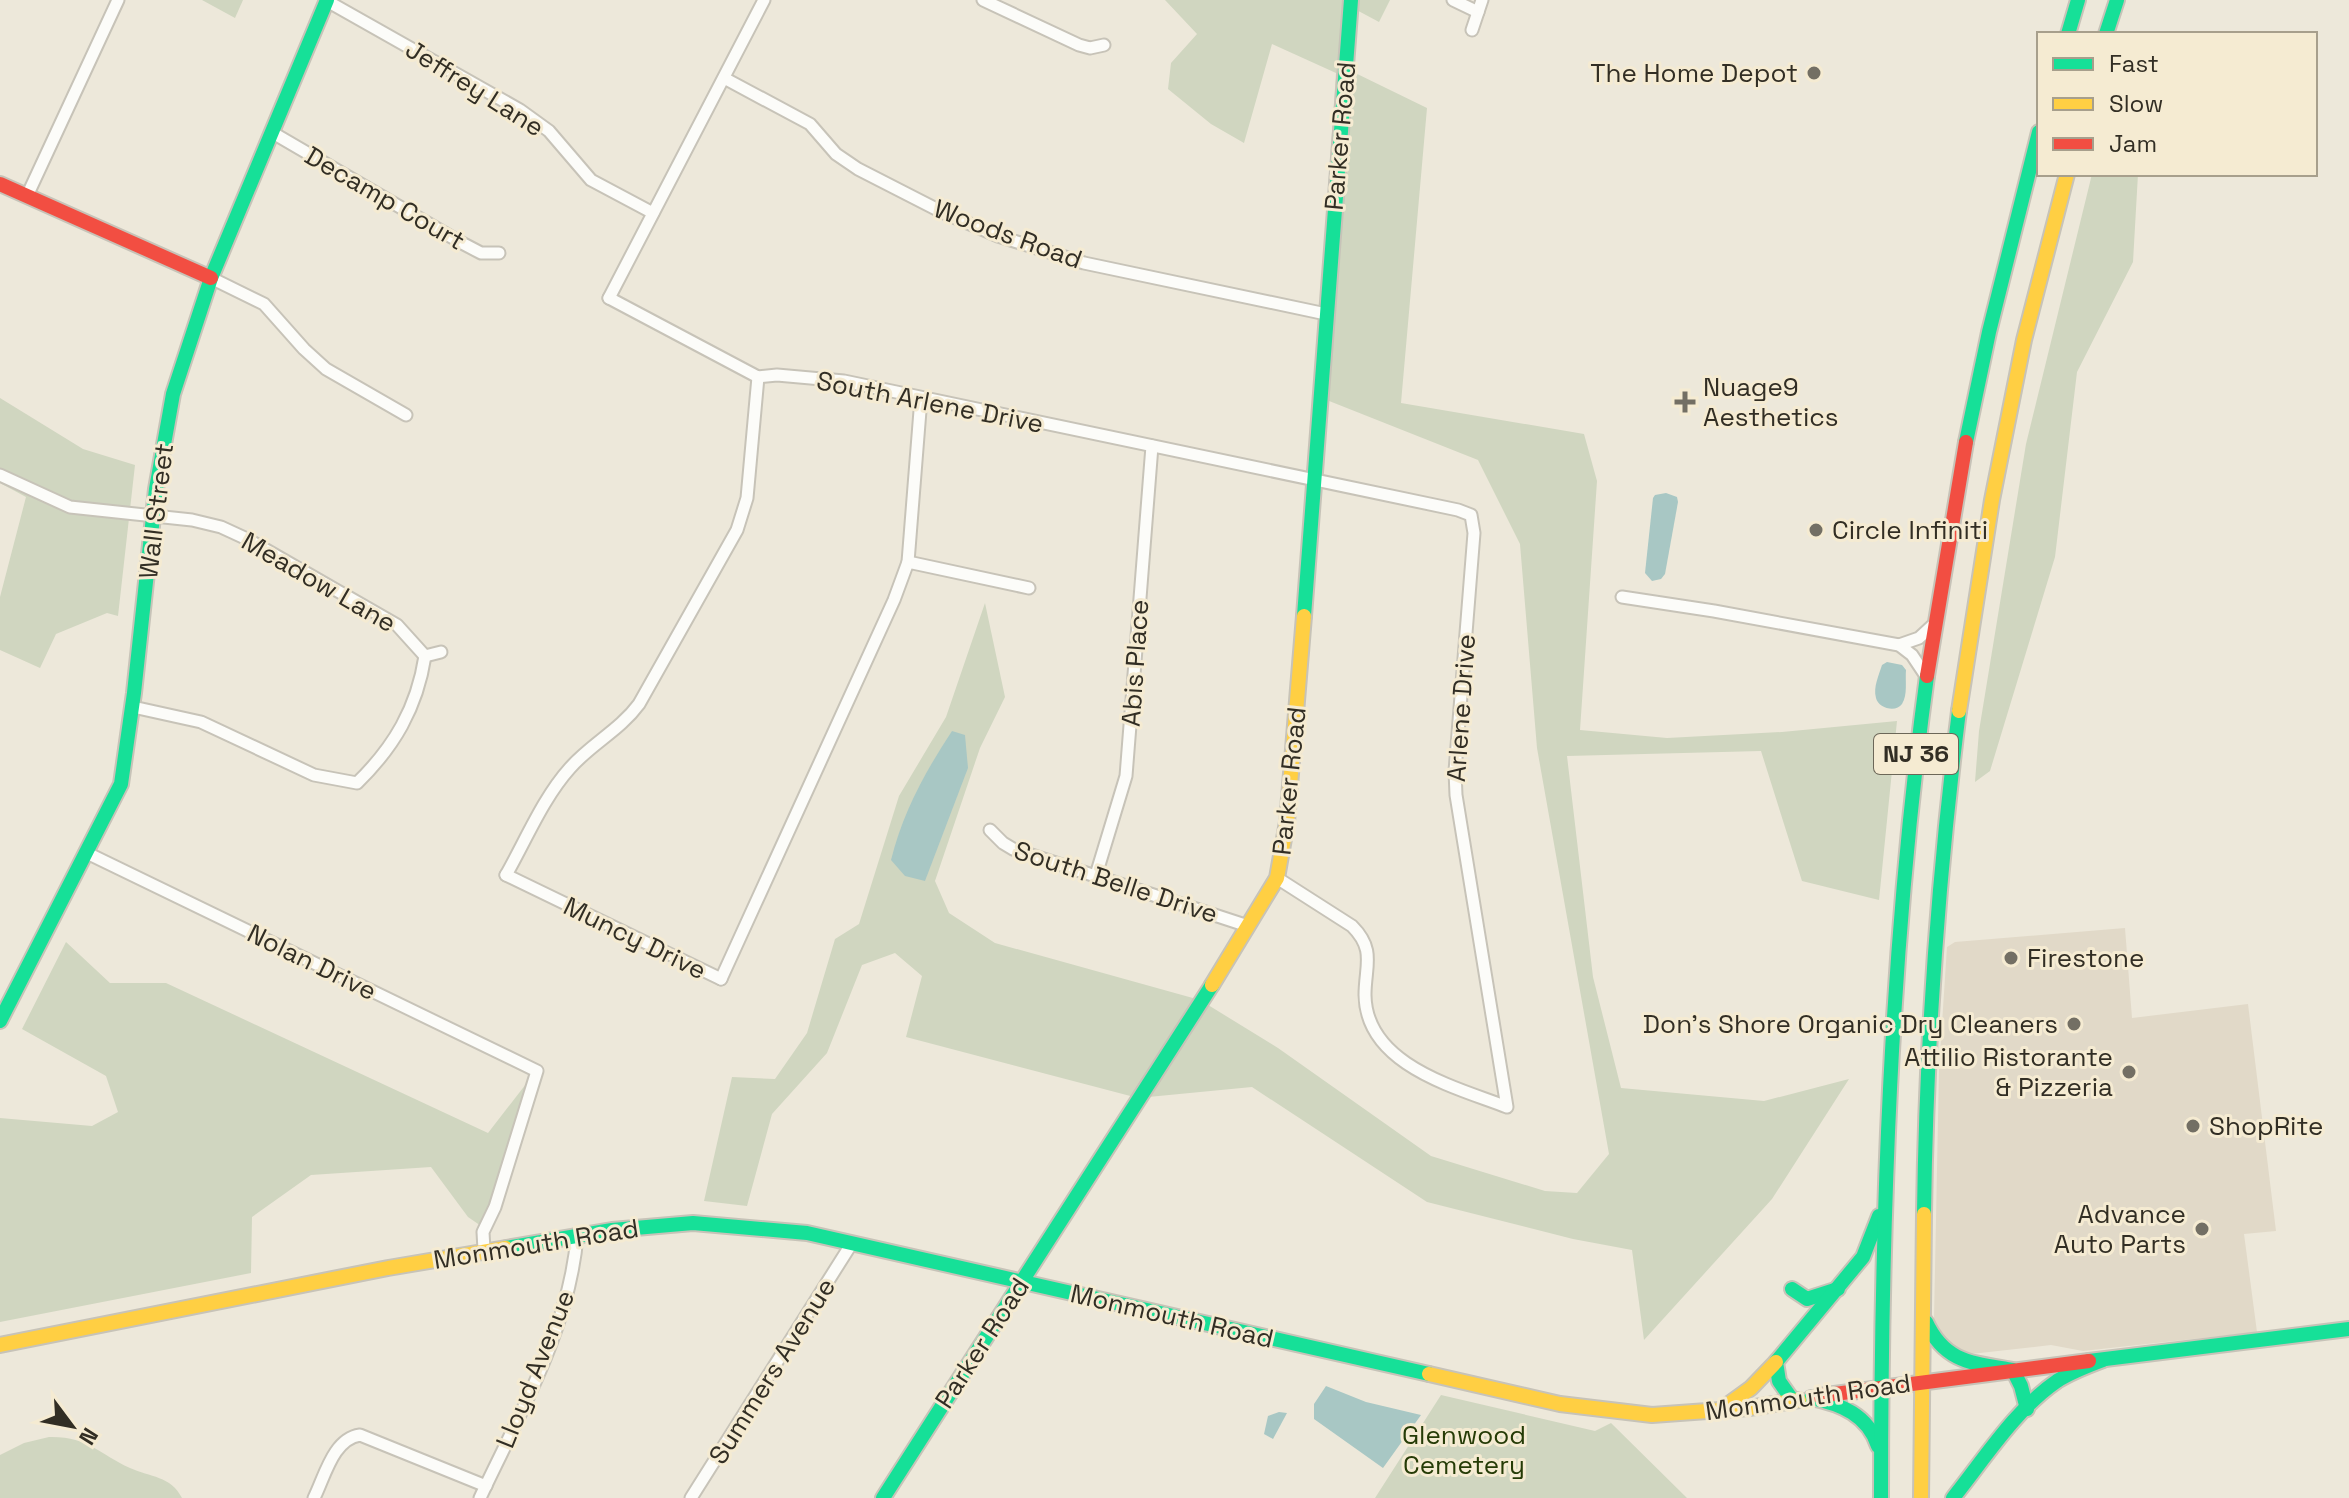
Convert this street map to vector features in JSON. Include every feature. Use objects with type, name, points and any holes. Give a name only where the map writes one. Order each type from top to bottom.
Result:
[{"type":"main road","name":"Wall Street","points":[[0,1021],[121,784],[133,707],[159,475],[173,394],[211,278],[327,0]]},
{"type":"main road","name":"Parker Road","points":[[883,1498],[1277,878],[1287,822],[1351,0]]},
{"type":"main road","points":[[2069,32],[2078,0]]},
{"type":"main road","points":[[2107,32],[2117,0]]},
{"type":"main road","name":"NJ 36","points":[[1881,1498],[1885,1201],[1898,943],[1915,763],[1935,623],[1972,413],[2007,252],[2037,140]]},
{"type":"main road","name":"NJ 36","points":[[1921,1498],[1925,1114],[1936,940],[1959,708],[1992,500],[2014,392],[2067,176]]},
{"type":"main road","points":[[0,184],[211,278]]},
{"type":"main road","points":[[1722,1409],[1751,1388],[1838,1289],[1863,1257],[1885,1201]]},
{"type":"main road","name":"Monmouth Road","points":[[0,1345],[484,1250],[657,1224],[693,1223],[779,1229],[852,1243],[1560,1404],[1652,1415],[1793,1401],[1882,1386],[2349,1329]]},
{"type":"main road","points":[[1792,1289],[1807,1299],[1838,1289]]},
{"type":"main road","points":[[1924,1314],[1935,1342],[1949,1356],[2013,1370],[2027,1409]]},
{"type":"main road","points":[[1953,1498],[2027,1409],[2061,1378],[2103,1360]]},
{"type":"main road","points":[[1776,1362],[1779,1381],[1793,1401]]},
{"type":"main road","points":[[1811,1398],[1838,1406],[1863,1419],[1873,1431],[1881,1462]]},
{"type":"street","points":[[27,196],[118,0]]},
{"type":"street","name":"Jeffrey Lane","points":[[327,0],[520,110],[549,131],[591,180],[653,213]]},
{"type":"street","points":[[596,302],[609,298],[764,0]]},
{"type":"street","points":[[983,0],[1079,45],[1090,48],[1104,45]]},
{"type":"street","points":[[1453,0],[1480,6],[1472,30]]},
{"type":"street","name":"Woods Road","points":[[724,78],[810,124],[836,154],[858,169],[942,212],[998,236],[1084,263],[1326,314]]},
{"type":"street","name":"Decamp Court","points":[[273,133],[460,242],[481,253],[499,253]]},
{"type":"street","points":[[211,278],[264,304],[326,369],[406,415]]},
{"type":"street","name":"South Arlene Drive","points":[[609,298],[758,377],[777,375],[844,381],[1314,481]]},
{"type":"street","name":"Muncy Drive","points":[[758,377],[747,498],[737,530],[639,704],[624,722],[565,774],[500,878],[721,979],[894,600],[908,562],[921,398]]},
{"type":"street","name":"Abis Place","points":[[1096,875],[1126,776],[1152,446]]},
{"type":"street","name":"Meadow Lane","points":[[0,475],[70,507],[207,523],[247,539],[397,625],[425,656]]},
{"type":"street","name":"Arlene Drive","points":[[1277,878],[1352,926],[1362,936],[1368,958],[1367,1007],[1375,1029],[1387,1047],[1425,1074],[1507,1107],[1456,795],[1455,771],[1474,521],[1469,514],[1458,510],[1314,481]]},
{"type":"street","points":[[908,562],[1029,588]]},
{"type":"street","points":[[1622,597],[1899,645],[1912,655],[1927,678]]},
{"type":"street","points":[[1899,645],[1919,638],[1935,623]]},
{"type":"street","points":[[357,783],[383,756],[413,705],[425,656],[441,652]]},
{"type":"street","points":[[133,707],[201,722],[314,775],[357,783]]},
{"type":"street","points":[[357,783],[359,796]]},
{"type":"street","name":"South Belle Drive","points":[[990,830],[1013,849],[1248,926]]},
{"type":"street","name":"Nolan Drive","points":[[87,853],[537,1071],[495,1207],[483,1232],[484,1250]]},
{"type":"street","points":[[721,979],[726,993]]},
{"type":"street","name":"Lloyd Avenue","points":[[480,1498],[529,1396],[546,1351],[572,1274],[577,1236]]},
{"type":"street","name":"Summers Avenue","points":[[691,1498],[852,1243]]},
{"type":"street","points":[[314,1498],[340,1444],[351,1436],[360,1435],[486,1486]]},
{"type":"shaded area","points":[[2125,928],[2132,1018],[2248,1004],[2276,1231],[2244,1234],[2257,1332],[2083,1351],[2051,1345],[1962,1355],[1936,1332],[1934,1319],[1939,1070],[1947,947],[1955,942]]},
{"type":"green space","points":[[202,0],[243,0],[235,18]]},
{"type":"green space","points":[[1165,0],[1390,0],[1379,22],[1351,7],[1345,68],[1427,108],[1401,403],[1584,434],[1597,481],[1580,730],[1667,738],[1782,732],[1897,721],[1879,900],[1802,881],[1761,751],[1567,756],[1593,977],[1621,1088],[1764,1101],[1849,1079],[1772,1199],[1644,1340],[1632,1250],[1573,1239],[1427,1202],[1252,1087],[1138,1098],[906,1037],[922,976],[895,953],[862,965],[827,1053],[772,1114],[747,1206],[704,1201],[732,1077],[775,1079],[807,1033],[835,939],[859,924],[899,796],[946,717],[985,603],[1005,697],[980,748],[935,881],[949,913],[995,943],[1200,1000],[1278,1048],[1431,1156],[1545,1191],[1577,1193],[1609,1154],[1537,748],[1520,544],[1478,460],[1314,395],[1336,73],[1272,44],[1244,143],[1211,124],[1168,89],[1171,63],[1197,34]]},
{"type":"green space","points":[[2092,176],[2138,176],[2133,262],[2077,372],[2055,557],[1990,771],[1975,782],[1979,731],[2026,444]]},
{"type":"green space","points":[[0,398],[83,449],[135,465],[118,616],[107,613],[56,634],[40,668],[0,650],[0,597],[26,497],[0,483]]},
{"type":"green space","points":[[66,942],[110,983],[166,983],[488,1133],[536,1071],[484,1228],[468,1217],[431,1167],[311,1175],[252,1217],[251,1273],[0,1322],[0,1118],[92,1126],[118,1112],[106,1076],[22,1029]]},
{"type":"green space","name":"Glenwood Cemetery","points":[[1441,1395],[1595,1431],[1611,1423],[1687,1498],[1375,1498]]},
{"type":"green space","points":[[49,1437],[84,1443],[130,1468],[166,1481],[182,1498],[0,1498],[0,1455],[24,1443]]},
{"type":"water","points":[[1666,493],[1677,497],[1678,502],[1665,574],[1661,579],[1652,581],[1645,573],[1653,498]]},
{"type":"water","points":[[1887,662],[1902,665],[1906,670],[1905,696],[1899,707],[1892,709],[1877,701],[1875,690],[1882,665]]},
{"type":"water","points":[[952,731],[965,735],[968,768],[925,881],[905,876],[891,860],[896,842],[916,793]]},
{"type":"water","points":[[1326,1386],[1366,1402],[1421,1415],[1383,1468],[1314,1419],[1314,1404]]},
{"type":"water","points":[[1287,1413],[1273,1439],[1264,1434],[1268,1416]]},
{"type":"traffic: fast","points":[[0,1021],[121,784],[156,489],[173,394],[211,278],[327,0]]},
{"type":"traffic: fast","points":[[1304,616],[1351,0]]},
{"type":"traffic: fast","points":[[2069,32],[2078,0]]},
{"type":"traffic: fast","points":[[2107,32],[2117,0]]},
{"type":"traffic: fast","points":[[1966,442],[1989,332],[2037,140]]},
{"type":"traffic: fast","points":[[1881,1498],[1883,1292],[1890,1086],[1904,881],[1927,676]]},
{"type":"traffic: fast","points":[[1924,1214],[1934,962],[1959,711]]},
{"type":"traffic: fast","points":[[883,1498],[1212,985]]},
{"type":"traffic: fast","points":[[1793,1401],[1779,1381],[1776,1362],[1863,1257],[1879,1216]]},
{"type":"traffic: fast","points":[[506,1248],[612,1230],[693,1223],[807,1233],[1429,1374]]},
{"type":"traffic: fast","points":[[1792,1289],[1807,1299],[1838,1289]]},
{"type":"traffic: fast","points":[[1926,1322],[1942,1346],[1951,1353],[1973,1363],[2013,1370],[2027,1409]]},
{"type":"traffic: fast","points":[[2089,1361],[2349,1329]]},
{"type":"traffic: fast","points":[[1953,1498],[2001,1435],[2042,1393],[2068,1375],[2103,1360]]},
{"type":"traffic: fast","points":[[1811,1398],[1852,1413],[1868,1426],[1878,1446]]},
{"type":"traffic: slow","points":[[1959,711],[1992,500],[2024,340],[2066,176]]},
{"type":"traffic: slow","points":[[1212,985],[1277,878],[1287,822],[1304,616]]},
{"type":"traffic: slow","points":[[1921,1498],[1924,1214]]},
{"type":"traffic: slow","points":[[0,1345],[388,1268],[506,1248]]},
{"type":"traffic: slow","points":[[1722,1409],[1751,1388],[1776,1362]]},
{"type":"traffic: slow","points":[[1429,1374],[1560,1404],[1652,1415],[1749,1408],[1799,1400]]},
{"type":"traffic: jam","points":[[0,184],[211,278]]},
{"type":"traffic: jam","points":[[1927,676],[1966,442]]},
{"type":"traffic: jam","points":[[1819,1396],[2089,1361]]},
{"type":"place","name":"The Home Depot","points":[[1814,73]]},
{"type":"place","name":"Nuage9 Aesthetics","points":[[1685,402]]},
{"type":"place","name":"Circle Infiniti","points":[[1816,530]]},
{"type":"place","name":"Firestone","points":[[2011,958]]},
{"type":"place","name":"Don's Shore Organic Dry Cleaners","points":[[2074,1024]]},
{"type":"place","name":"Attilio Ristorante & Pizzeria","points":[[2129,1072]]},
{"type":"place","name":"ShopRite","points":[[2193,1126]]},
{"type":"place","name":"Advance Auto Parts","points":[[2202,1229]]}]
